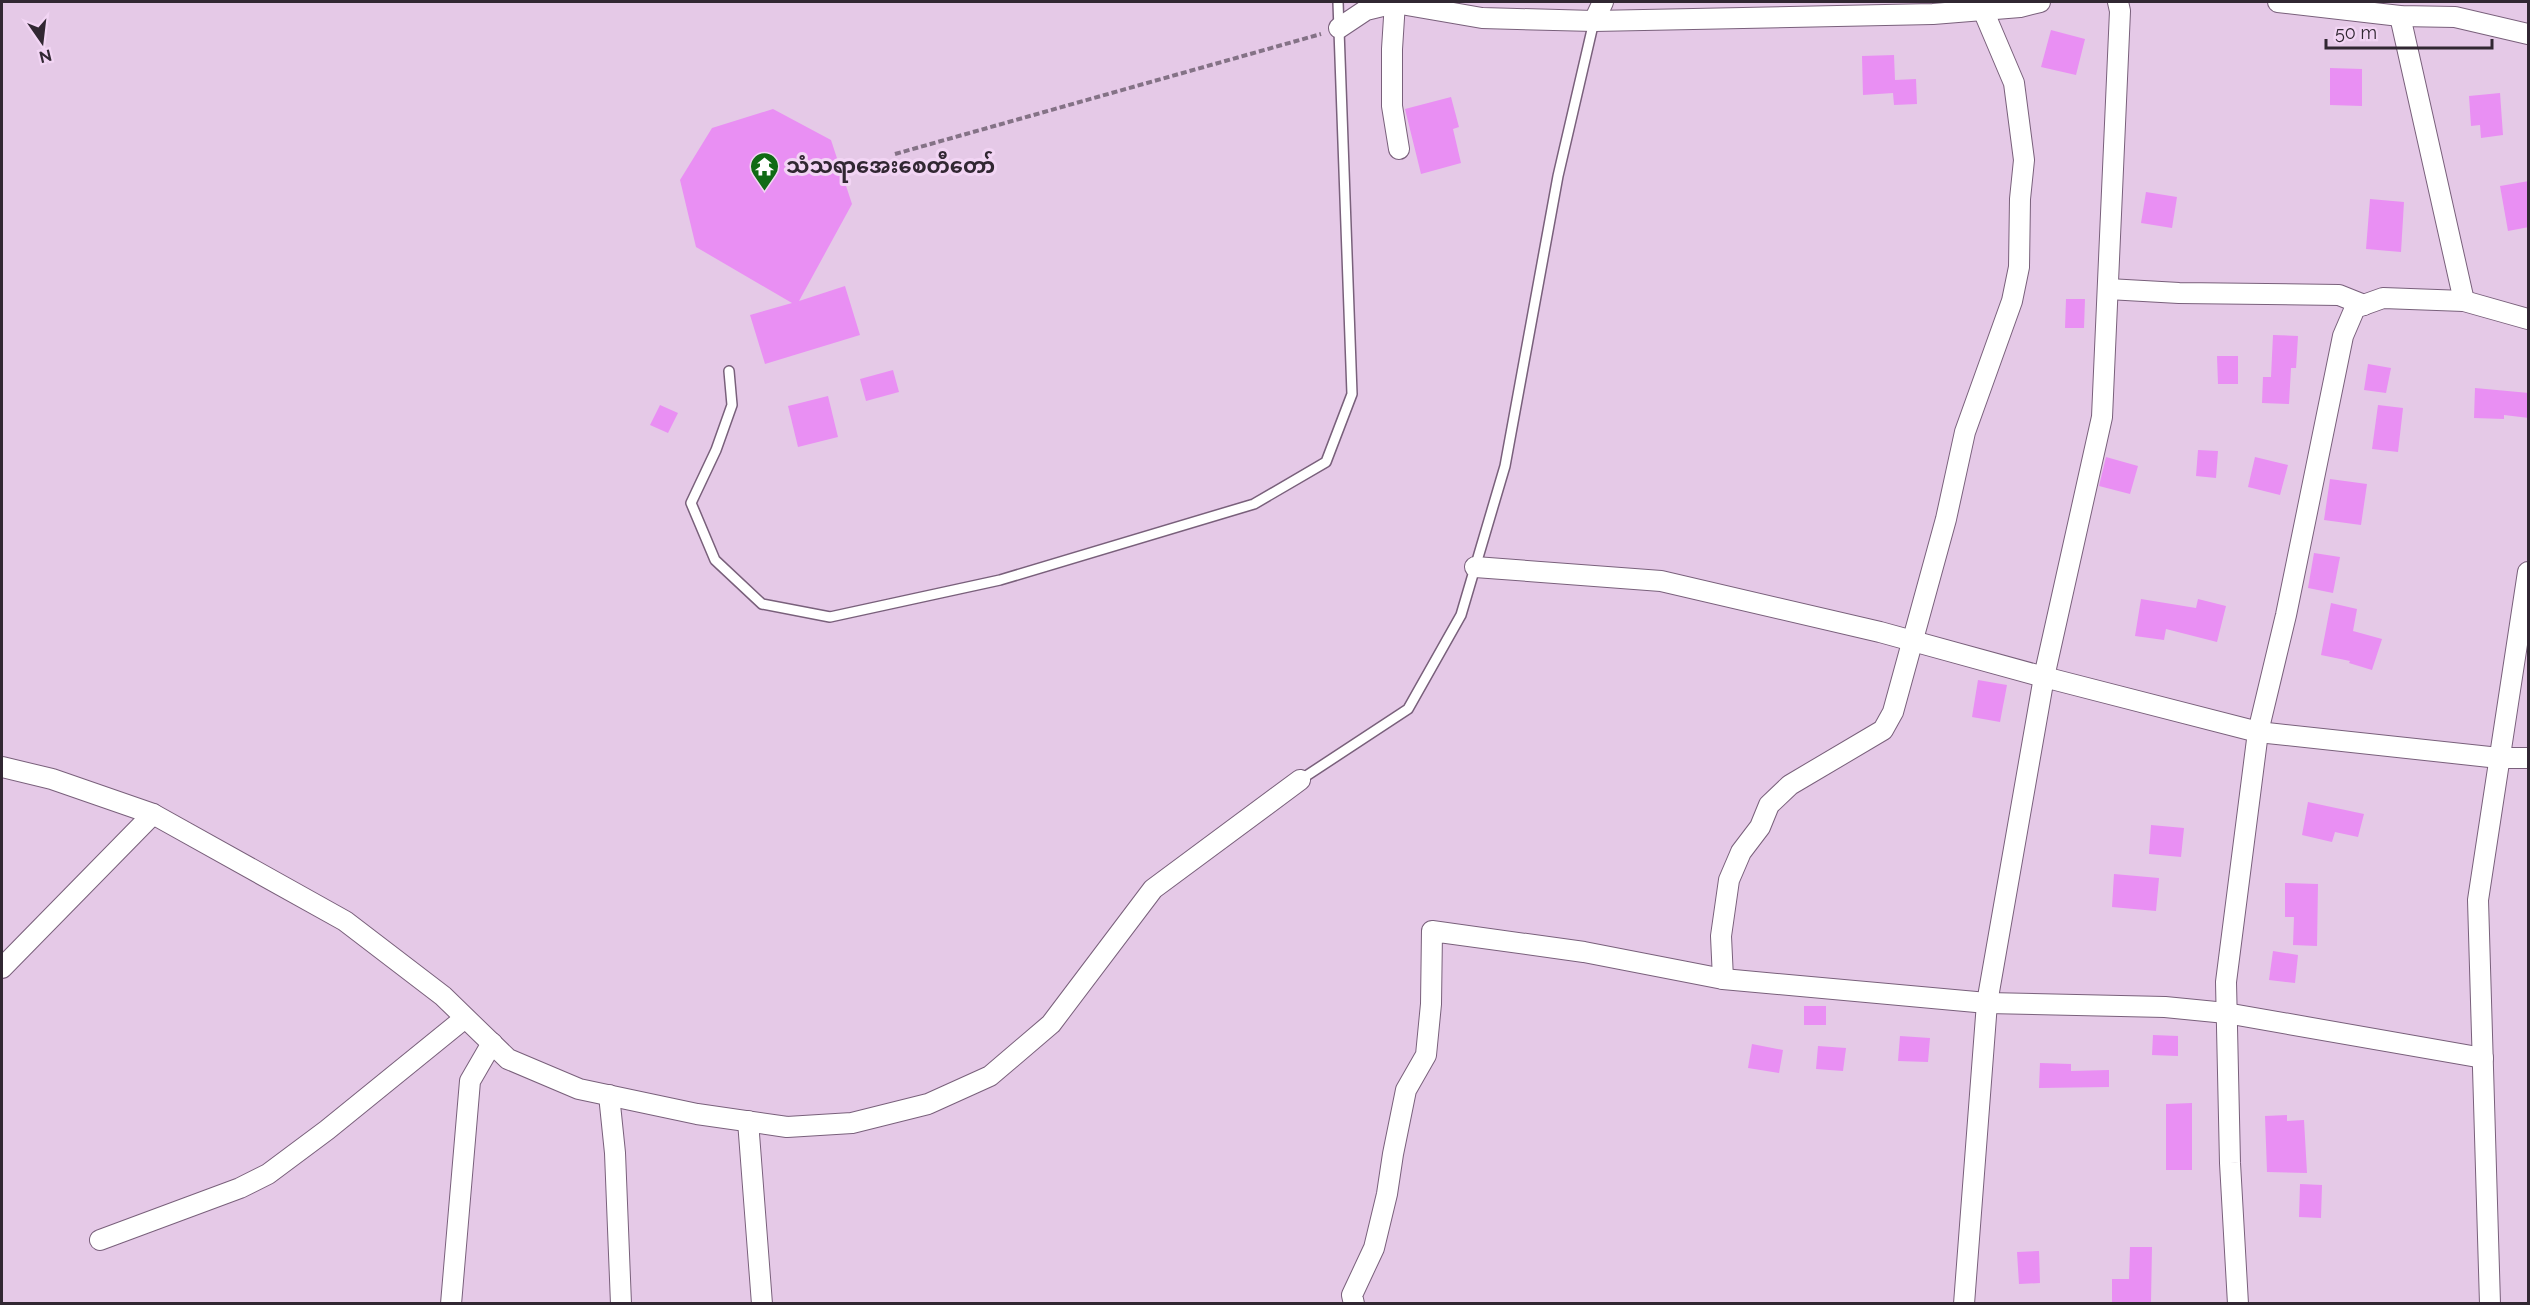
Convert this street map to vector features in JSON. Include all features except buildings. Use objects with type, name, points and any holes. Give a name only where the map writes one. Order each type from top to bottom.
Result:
[{"type":"street","points":[[1395,2],[1392,105],[1399,149]]},
{"type":"street","points":[[1339,28],[1366,10],[1395,2],[1482,18],[1594,21],[1933,14],[2020,7],[2040,2]]},
{"type":"street","points":[[1594,21],[1603,2]]},
{"type":"street","points":[[1964,1304],[1987,1003],[2044,677],[2102,417],[2120,11],[2118,2]]},
{"type":"street","points":[[2278,2],[2400,16],[2455,9],[2529,34]]},
{"type":"street","points":[[1723,979],[1721,936],[1730,880],[1741,852],[1760,827],[1769,805],[1790,785],[1883,730],[1896,704],[1911,640],[1924,607],[1965,432],[2012,301],[2019,267],[2020,199],[2024,160],[2013,83],[1983,10]]},
{"type":"street","points":[[2400,16],[2464,301]]},
{"type":"street","points":[[2108,289],[2179,293],[2339,295],[2364,305]]},
{"type":"street","points":[[2238,1304],[2230,1163],[2226,982],[2258,732],[2286,615],[2343,336],[2355,308],[2383,298],[2464,301],[2529,320]]},
{"type":"street","points":[[1475,567],[1661,581],[1911,640],[2258,732],[2499,758],[2529,758]]},
{"type":"street","points":[[2490,1304],[2478,900],[2529,572]]},
{"type":"street","points":[[2,767],[52,779],[153,814],[345,921],[442,996],[508,1059],[579,1089],[697,1114],[787,1127],[852,1123],[928,1104],[990,1076],[1051,1024],[1153,889],[1300,780]]},
{"type":"street","points":[[2,968],[153,814]]},
{"type":"street","points":[[1354,1304],[1352,1295],[1377,1237],[1406,1090],[1426,1055],[1431,1005],[1432,931],[1584,952],[1723,979],[1987,1003],[2165,1007],[2226,1013],[2483,1058]]},
{"type":"street","points":[[100,1240],[240,1188],[268,1174],[327,1130],[465,1018]]},
{"type":"street","points":[[451,1304],[470,1081],[492,1043]]},
{"type":"street","points":[[609,1095],[615,1153],[621,1304]]},
{"type":"street","points":[[748,1121],[762,1304]]},
{"type":"lane","points":[[729,371],[732,405],[716,450],[691,503],[715,560],[762,604],[831,617],[1000,580],[1254,504],[1326,462],[1352,394],[1338,2]]},
{"type":"lane","points":[[1300,780],[1408,709],[1461,615],[1505,466],[1558,176],[1594,21]]},
{"type":"path","points":[[895,154],[1339,28]]},
{"type":"place","name":"သံသရာအေးစေတီတော်","points":[[765,192]]}]
